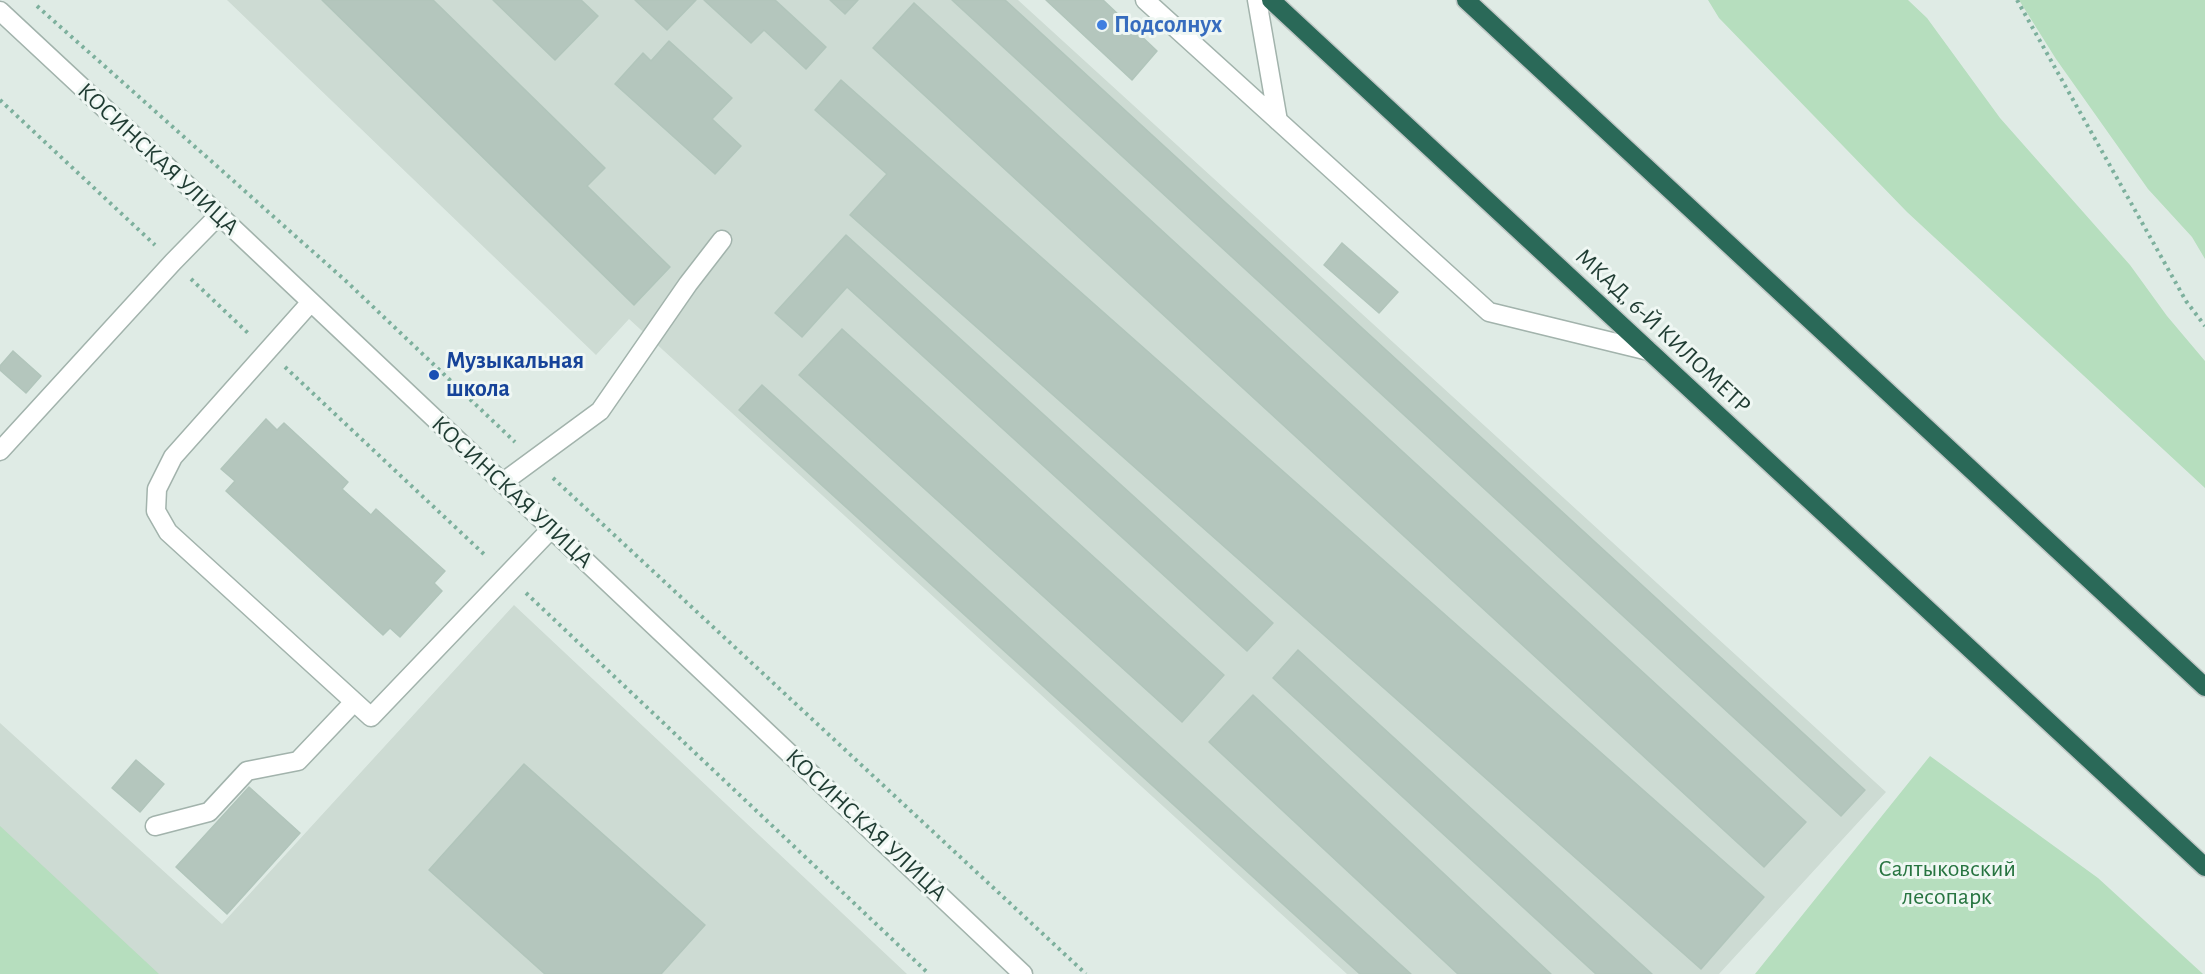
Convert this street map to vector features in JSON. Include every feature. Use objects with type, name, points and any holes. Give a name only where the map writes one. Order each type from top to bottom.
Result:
[{"type":"highway","name":"МКАД, 6-Й КИЛОМЕТР","points":[[1271,0],[2205,867]]},
{"type":"highway","points":[[1466,0],[2205,687]]},
{"type":"street","points":[[1145,0],[1489,312],[1649,351]]},
{"type":"street","points":[[1257,0],[1278,121]]},
{"type":"street","name":"КОСИНСКАЯ УЛИЦА","points":[[0,11],[312,302],[1023,974]]},
{"type":"street","points":[[0,451],[219,215]]},
{"type":"street","points":[[502,483],[600,411],[688,284],[722,240]]},
{"type":"street","points":[[312,302],[174,458],[156,489],[156,511],[168,532],[371,717],[551,529]]},
{"type":"street","points":[[155,826],[209,812],[247,771],[298,761],[354,702]]},
{"type":"path","points":[[31,0],[347,282],[534,460],[1086,974]]},
{"type":"path","points":[[2017,0],[2186,302],[2205,326]]},
{"type":"path","points":[[0,100],[929,974]]},
{"type":"shaded area","points":[[227,0],[1018,0],[1886,792],[1719,974],[1347,974],[629,319],[596,355]]},
{"type":"shaded area","points":[[514,605],[907,974],[0,974],[0,723],[222,924]]},
{"type":"green space","points":[[1708,0],[1908,0],[1927,18],[2000,118],[2130,265],[2167,316],[2205,361],[2205,488],[1907,212],[1719,18]]},
{"type":"green space","points":[[2019,0],[2205,0],[2205,259],[2192,237],[2148,189],[2056,59]]},
{"type":"green space","name":"Салтыковский лесопарк","points":[[1930,756],[2098,878],[2203,974],[1755,974]]},
{"type":"green space","points":[[0,826],[159,974],[0,974]]},
{"type":"building","points":[[322,0],[433,0],[605,168],[587,186],[670,267],[634,305]]},
{"type":"building","points":[[493,0],[581,0],[598,16],[555,60]]},
{"type":"building","points":[[635,0],[696,0],[667,30]]},
{"type":"building","points":[[704,0],[775,0],[826,47],[806,69],[764,30],[751,43]]},
{"type":"building","points":[[830,0],[858,0],[845,14]]},
{"type":"building","points":[[952,0],[1005,0],[1865,790],[1841,816]]},
{"type":"building","name":"Подсолнух","points":[[1046,0],[1103,0],[1157,51],[1132,80]]},
{"type":"building","points":[[914,3],[1806,822],[1764,867],[873,48]]},
{"type":"building","points":[[669,41],[732,98],[712,119],[741,146],[715,174],[615,84],[643,53],[651,61]]},
{"type":"building","points":[[841,80],[1764,897],[1701,969],[850,215],[887,174],[815,110]]},
{"type":"building","points":[[846,235],[1273,623],[1247,651],[847,287],[802,337],[775,313]]},
{"type":"building","points":[[1342,243],[1398,292],[1379,313],[1324,265]]},
{"type":"building","points":[[842,329],[1224,675],[1182,722],[799,375]]},
{"type":"building","points":[[13,351],[41,376],[26,393],[0,370],[0,366]]},
{"type":"building","points":[[762,385],[1411,974],[1360,974],[739,410]]},
{"type":"building","points":[[266,419],[277,430],[284,423],[348,482],[342,489],[371,515],[376,509],[445,571],[434,583],[442,591],[400,637],[390,628],[383,635],[226,491],[235,481],[221,469]]},
{"type":"building","points":[[1298,650],[1652,974],[1596,974],[1273,678]]},
{"type":"building","points":[[1253,695],[1551,974],[1458,974],[1209,742]]},
{"type":"building","points":[[136,760],[164,784],[140,812],[112,788]]},
{"type":"building","points":[[524,764],[705,925],[661,974],[545,974],[429,870]]},
{"type":"building","points":[[249,787],[300,833],[227,914],[176,867]]},
{"type":"place","name":"Подсолнух","points":[[1102,25]]},
{"type":"place","name":"Музыкальная школа","points":[[434,375]]}]
